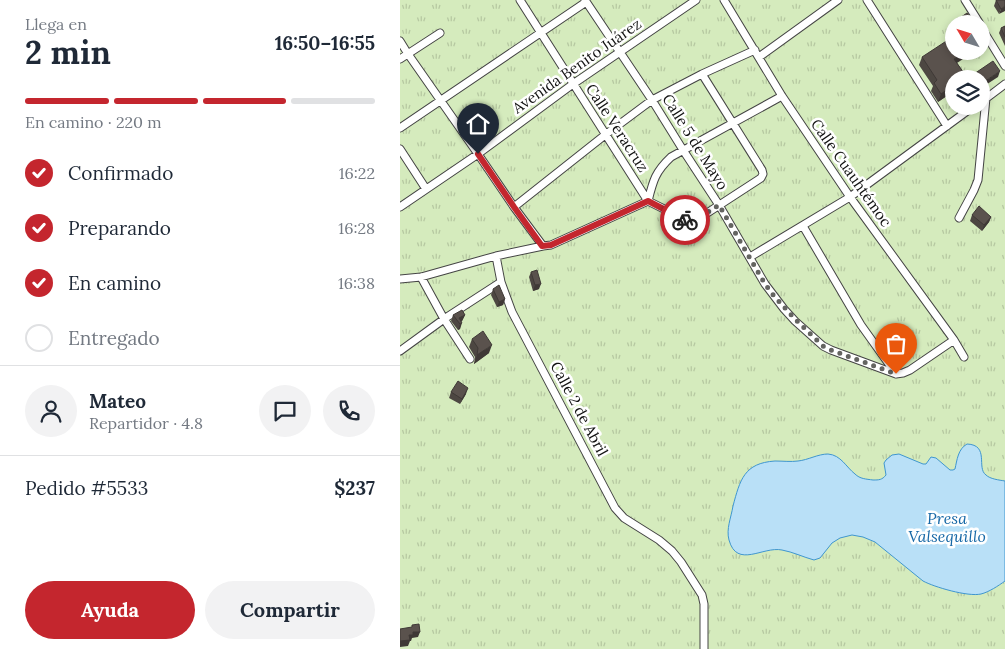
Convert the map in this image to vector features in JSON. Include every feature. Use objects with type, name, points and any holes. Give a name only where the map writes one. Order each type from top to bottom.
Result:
[{"type":"street","name":"Calle Veracruz","points":[[520,0],[648,201]]},
{"type":"street","name":"Avenida Benito Juárez","points":[[400,207],[478,154],[573,84],[696,0]]},
{"type":"street","name":"Calle Cuauhtémoc","points":[[724,0],[782,96],[850,197],[954,340],[964,357]]},
{"type":"street","points":[[514,207],[652,100],[702,74],[757,54],[838,0]]},
{"type":"street","points":[[867,0],[947,126]]},
{"type":"street","points":[[965,0],[974,15]]},
{"type":"street","points":[[400,128],[585,1]]},
{"type":"street","name":"Calle 5 de Mayo","points":[[585,1],[652,100],[719,205],[765,284],[784,309],[823,346],[896,374]]},
{"type":"street","points":[[400,59],[440,33]]},
{"type":"street","points":[[400,41],[542,246]]},
{"type":"street","points":[[990,41],[1005,66]]},
{"type":"street","points":[[648,201],[690,222],[698,220],[761,178],[763,174],[702,74]]},
{"type":"street","points":[[990,95],[1005,84]]},
{"type":"street","points":[[648,201],[655,175],[671,157],[782,96]]},
{"type":"street","points":[[750,257],[850,197],[962,115]]},
{"type":"street","points":[[959,218],[978,180],[983,115]]},
{"type":"street","points":[[400,149],[426,189]]},
{"type":"street","points":[[400,279],[421,277],[496,256],[551,245],[648,201]]},
{"type":"street","points":[[803,226],[861,325],[896,374],[910,370],[954,340]]},
{"type":"street","name":"Calle 2 de Abril","points":[[496,256],[512,312],[616,508],[624,518],[672,551],[702,595],[704,604],[704,649]]},
{"type":"street","points":[[421,277],[444,319],[470,359]]},
{"type":"street","points":[[400,351],[444,319],[502,282]]},
{"type":"green space","points":[[400,0],[1005,0],[1005,649],[400,649]]},
{"type":"water","name":"Presa Valsequillo","points":[[967,444],[978,448],[983,472],[986,475],[1005,481],[1005,581],[987,592],[975,595],[968,594],[943,589],[923,581],[875,542],[863,537],[852,535],[840,538],[832,543],[820,558],[814,560],[782,550],[744,555],[733,549],[729,540],[729,523],[738,488],[745,474],[756,465],[775,461],[798,461],[828,454],[840,459],[859,477],[877,480],[882,479],[886,475],[884,463],[886,460],[892,455],[899,454],[923,464],[926,464],[931,457],[936,458],[950,470],[953,470],[955,469],[960,452]]},
{"type":"building","points":[[996,0],[1005,0],[1005,6],[1001,9]]},
{"type":"building","points":[[1005,26],[1005,37],[1001,28]]},
{"type":"building","points":[[945,42],[945,60],[955,60],[962,70],[945,70],[945,91],[941,94],[934,83],[937,80],[922,57]]},
{"type":"building","points":[[993,61],[1000,71],[990,78],[990,70],[980,70]]},
{"type":"building","points":[[979,206],[991,217],[984,225],[972,215]]},
{"type":"building","points":[[537,270],[541,284],[535,285],[531,272]]},
{"type":"building","points":[[499,285],[505,299],[499,302],[493,289]]},
{"type":"building","points":[[462,310],[465,315],[459,318],[462,323],[460,324],[453,315]]},
{"type":"building","points":[[483,331],[492,345],[477,355],[478,348],[472,339]]},
{"type":"building","points":[[458,381],[468,388],[462,399],[451,392]]},
{"type":"building","points":[[419,624],[420,632],[413,632],[413,635],[409,635],[410,640],[400,641],[400,629]]},
{"type":"way so far","points":[[685,220],[690,222],[698,220],[719,205],[765,284],[784,309],[823,346],[896,374]]},
{"type":"route","points":[[478,154],[542,246],[551,245],[648,201],[685,220]]}]
